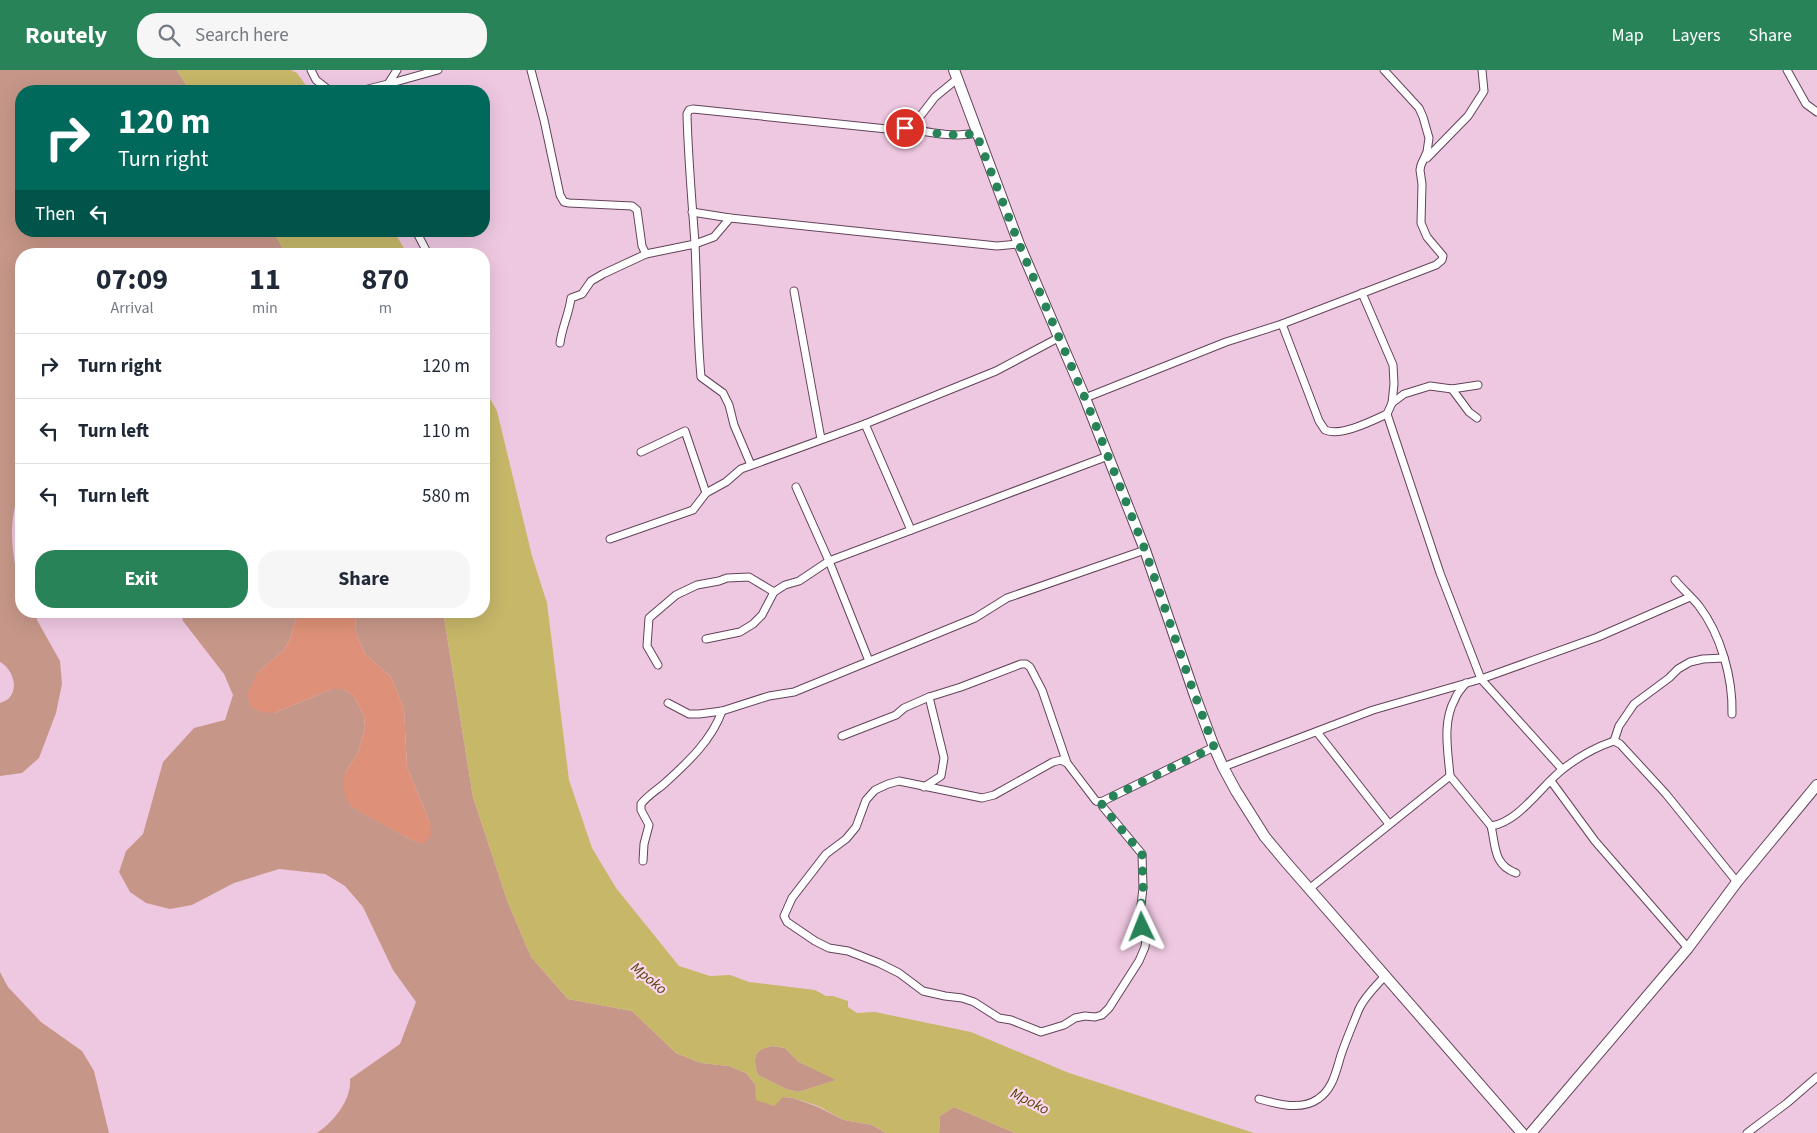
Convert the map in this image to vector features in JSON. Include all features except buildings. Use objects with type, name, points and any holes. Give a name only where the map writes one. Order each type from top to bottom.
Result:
[{"type":"street","points":[[311,70],[316,80],[322,85]]},
{"type":"street","points":[[388,84],[397,70]]},
{"type":"street","points":[[384,85],[438,70]]},
{"type":"street","points":[[531,70],[560,195],[564,202],[569,204],[632,206],[637,210],[642,246],[646,254]]},
{"type":"street","points":[[1085,398],[1226,342],[1282,324],[1436,265],[1442,260],[1443,256],[1427,237],[1421,223],[1420,165],[1427,152],[1429,138],[1424,117],[1420,108],[1384,70]]},
{"type":"street","points":[[1420,165],[1468,116],[1484,91],[1482,70]]},
{"type":"street","points":[[1787,70],[1806,104],[1817,112]]},
{"type":"street","points":[[905,128],[918,119],[955,74],[1019,244],[1085,398],[1145,550],[1189,679],[1223,767],[1265,837],[1522,1133]]},
{"type":"street","points":[[751,465],[723,393],[701,377],[688,168],[687,114],[689,110],[887,129],[905,128],[953,136],[965,136],[976,133]]},
{"type":"street","points":[[692,212],[730,218],[998,246],[1019,244]]},
{"type":"street","points":[[560,343],[562,329],[568,318],[571,298],[582,294],[591,281],[646,254],[714,238],[730,218]]},
{"type":"street","points":[[794,291],[821,439]]},
{"type":"street","points":[[1362,293],[1393,365],[1392,403],[1387,414],[1440,573],[1481,679],[1562,769]]},
{"type":"street","points":[[1282,324],[1319,421],[1325,430],[1336,433],[1387,414]]},
{"type":"street","points":[[610,540],[693,510],[706,493],[726,482],[740,469],[865,424],[996,371],[1058,338]]},
{"type":"street","points":[[1392,403],[1404,394],[1430,386],[1452,389],[1478,385]]},
{"type":"street","points":[[1452,389],[1460,402],[1478,418]]},
{"type":"street","points":[[865,424],[910,530]]},
{"type":"street","points":[[642,452],[685,431],[706,493]]},
{"type":"street","points":[[706,640],[740,632],[753,624],[762,615],[774,592],[786,585],[799,581],[829,561],[1108,456]]},
{"type":"street","points":[[796,487],[870,661]]},
{"type":"street","points":[[668,703],[689,714],[698,714],[722,711],[769,696],[794,692],[975,618],[1006,598],[1145,550]]},
{"type":"street","points":[[658,665],[647,646],[648,618],[676,595],[697,585],[732,578],[749,578],[774,592]]},
{"type":"street","points":[[1674,580],[1698,605],[1709,622],[1724,658],[1732,692],[1732,714]]},
{"type":"street","points":[[1223,767],[1373,710],[1481,679],[1598,637],[1690,597]]},
{"type":"street","points":[[1614,742],[1622,720],[1634,704],[1678,669],[1690,662],[1724,658]]},
{"type":"street","points":[[842,736],[896,715],[904,708],[929,698],[1026,664],[1030,666],[1042,690],[1067,762],[1096,801],[1101,802],[1214,747]]},
{"type":"street","points":[[1466,683],[1454,700],[1447,728],[1446,744],[1450,776],[1491,826],[1495,852],[1499,860],[1508,870],[1516,873]]},
{"type":"street","points":[[924,787],[941,776],[944,758],[929,698]]},
{"type":"street","points":[[643,861],[644,844],[649,825],[641,810],[641,804],[703,745],[718,723],[722,711]]},
{"type":"street","points":[[1316,732],[1389,824]]},
{"type":"street","points":[[1491,826],[1502,824],[1562,769],[1599,747],[1614,742],[1620,744],[1666,794],[1737,882]]},
{"type":"street","points":[[1067,762],[1061,760],[1053,762],[994,795],[982,798],[899,782],[888,784],[875,790],[866,800],[856,827],[846,839],[826,854],[792,898],[784,916],[787,922],[829,948],[848,951],[879,963],[899,973],[924,990],[974,1002],[999,1018],[1011,1020],[1041,1032],[1064,1025],[1075,1018],[1102,1015],[1110,1008],[1139,961],[1145,947],[1146,938],[1140,914],[1143,888],[1142,854],[1103,807],[1101,802]]},
{"type":"street","points":[[1309,889],[1450,776]]},
{"type":"street","points":[[1551,781],[1600,847],[1688,948]]},
{"type":"street","points":[[1531,1133],[1688,948],[1737,882],[1817,785]]},
{"type":"street","points":[[1259,1099],[1283,1105],[1306,1104],[1318,1099],[1335,1077],[1341,1055],[1360,1006],[1386,976]]},
{"type":"street","points":[[1747,1133],[1788,1103],[1817,1077]]},
{"type":"shaded area","points":[[0,70],[177,70],[186,85],[15,85],[15,237],[276,237],[283,248],[15,248],[15,507],[12,522],[12,544],[15,561],[15,618],[37,618],[60,661],[62,684],[56,713],[39,758],[22,773],[0,776],[0,703],[9,698],[13,692],[14,682],[7,668],[0,662]]},
{"type":"shaded area","points":[[182,618],[296,618],[290,639],[284,650],[257,673],[274,713],[332,689],[343,689],[353,695],[364,716],[365,728],[358,753],[345,773],[352,807],[414,841],[430,823],[407,767],[404,709],[391,677],[365,654],[356,633],[355,618],[444,618],[473,797],[507,900],[531,957],[568,999],[632,1011],[676,1053],[701,1063],[729,1066],[746,1073],[755,1084],[783,1097],[793,1098],[818,1107],[844,1120],[872,1125],[886,1133],[317,1133],[330,1123],[341,1109],[348,1094],[350,1079],[400,1044],[416,1002],[393,970],[363,907],[345,886],[325,874],[279,869],[234,883],[192,905],[170,909],[146,903],[130,892],[119,872],[126,851],[143,834],[163,762],[194,728],[225,720],[233,695],[224,674]]},
{"type":"shaded area","points":[[296,618],[355,618],[356,633],[365,654],[391,677],[404,709],[407,767],[430,823],[431,835],[424,844],[414,841],[352,807],[345,796],[343,784],[345,773],[358,753],[365,728],[364,716],[353,695],[343,689],[332,689],[274,713],[261,712],[251,707],[247,695],[257,673],[284,650],[290,639]]},
{"type":"shaded area","points":[[0,972],[8,987],[41,1022],[82,1051],[94,1071],[109,1133],[0,1133]]},
{"type":"shaded area","points":[[773,1046],[785,1048],[799,1062],[837,1080],[798,1092],[786,1089],[758,1075],[755,1064],[756,1055],[762,1049]]},
{"type":"shaded area","points":[[954,1107],[1015,1133],[939,1133],[940,1116]]},
{"type":"water","points":[[177,70],[291,70],[297,73],[306,85],[186,85]]},
{"type":"water","points":[[276,237],[397,237],[404,248],[283,248]]},
{"type":"water","name":"Mpoko","points":[[490,399],[497,411],[532,556],[547,603],[569,780],[592,848],[616,888],[679,966],[710,976],[730,975],[749,982],[815,990],[826,996],[833,996],[848,1001],[848,1007],[857,1013],[875,1012],[971,1032],[1069,1073],[1254,1133],[1015,1133],[954,1107],[940,1116],[939,1133],[886,1133],[872,1125],[844,1120],[818,1106],[793,1098],[783,1097],[774,1106],[756,1100],[755,1084],[746,1073],[729,1066],[701,1063],[676,1053],[632,1011],[568,999],[531,957],[507,900],[473,797],[444,618],[490,618]],"holes":[[[773,1046],[785,1048],[799,1062],[836,1080],[798,1092],[786,1089],[758,1075],[755,1059],[758,1052],[762,1049]]]},
{"type":"route","points":[[905,128],[953,136],[965,136],[976,133],[1019,244],[1085,398],[1145,550],[1214,747],[1101,802],[1103,807],[1142,854],[1143,888],[1140,914],[1142,927]]}]
